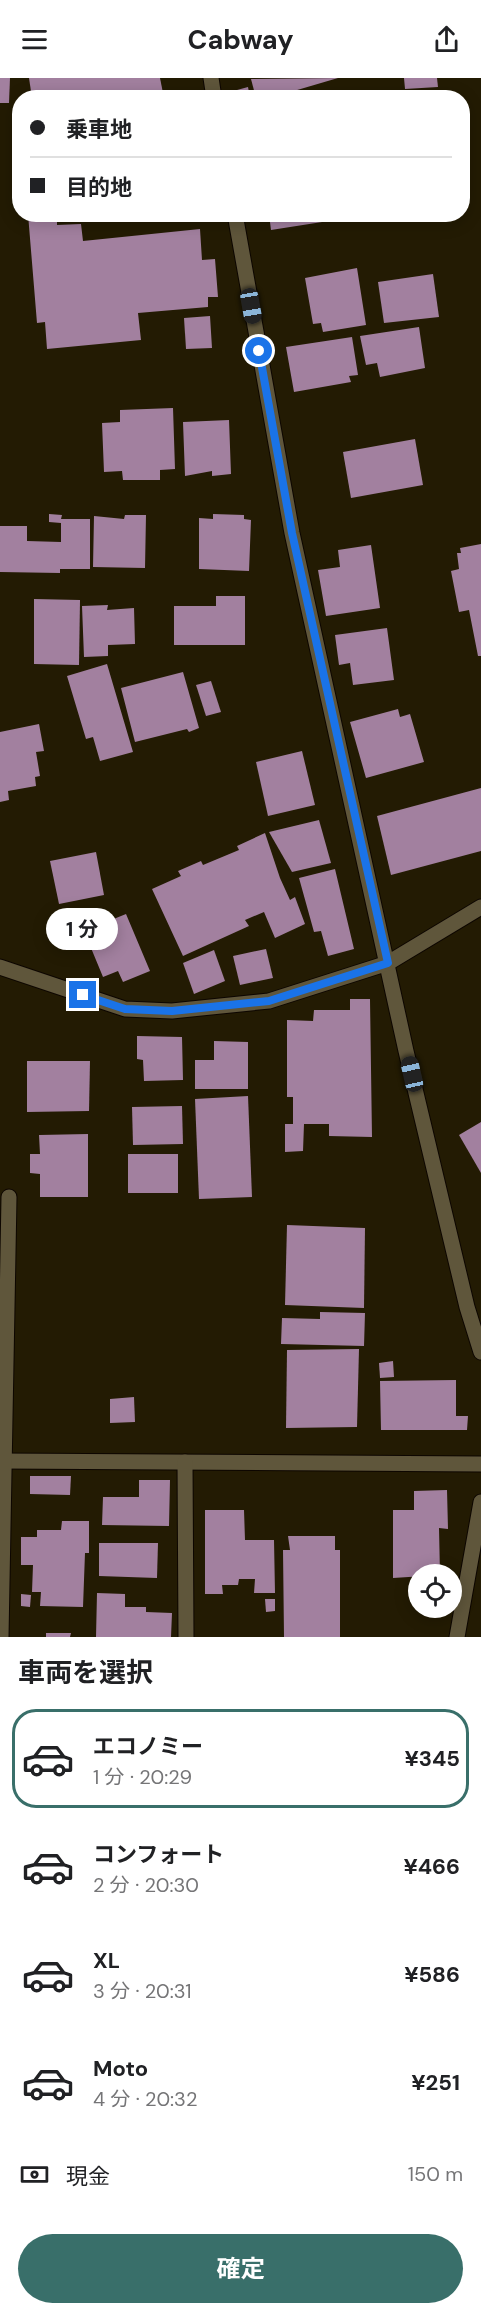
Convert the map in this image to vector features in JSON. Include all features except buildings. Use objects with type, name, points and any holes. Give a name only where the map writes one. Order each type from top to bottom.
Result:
[{"type":"street","points":[[236,222],[292,533],[388,963],[474,1306],[481,1352]]},
{"type":"street","points":[[0,967],[125,1009],[172,1011],[269,1001],[388,963],[481,907]]},
{"type":"street","points":[[1,1637],[2,1461],[9,1197]]},
{"type":"street","points":[[2,1461],[481,1464]]},
{"type":"street","points":[[185,1462],[186,1637]]},
{"type":"street","points":[[457,1637],[481,1502]]},
{"type":"route","points":[[83,995],[125,1009],[172,1011],[269,1001],[388,963],[292,533],[259,351]]}]
